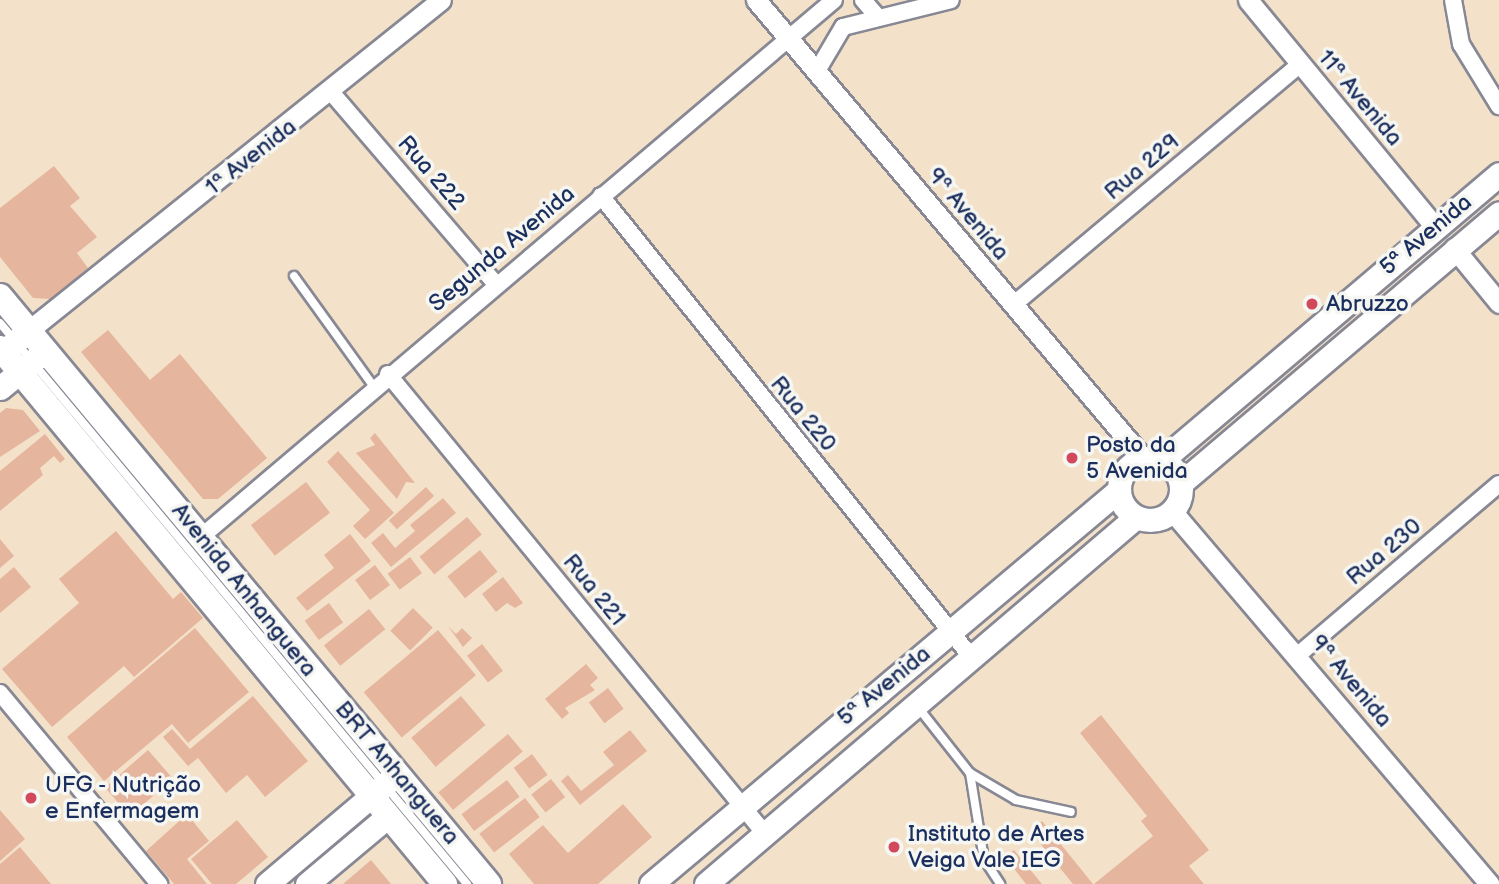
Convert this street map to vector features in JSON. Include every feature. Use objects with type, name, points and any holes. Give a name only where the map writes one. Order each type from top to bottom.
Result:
[{"type":"main road","name":"5ª Avenida","points":[[1153,459],[1499,174]]},
{"type":"main road","name":"5ª Avenida","points":[[1181,482],[1454,248],[1499,213]]},
{"type":"main road","name":"Avenida Anhanguera","points":[[0,296],[10,346],[32,361],[201,537],[383,785],[388,816],[445,884]]},
{"type":"main road","points":[[0,387],[32,361]]},
{"type":"main road","name":"Avenida Anhanguera","points":[[32,361],[383,785],[489,884]]},
{"type":"main road","points":[[1153,459],[1181,482],[1172,511],[1155,520],[1136,517],[1119,490],[1128,467],[1153,459]]},
{"type":"main road","name":"5ª Avenida","points":[[651,884],[1119,490]]},
{"type":"main road","name":"5ª Avenida","points":[[706,884],[1136,517]]},
{"type":"main road","points":[[267,884],[383,785]]},
{"type":"main road","points":[[307,884],[388,816]]},
{"type":"street","name":"1ª Avenida","points":[[10,346],[332,93],[441,0]]},
{"type":"street","name":"9ª Avenida","points":[[756,0],[1013,305],[1153,459]]},
{"type":"street","name":"Segunda Avenida","points":[[201,537],[495,283],[834,0]]},
{"type":"street","points":[[863,0],[877,16]]},
{"type":"street","points":[[817,71],[843,27],[922,2],[951,0]]},
{"type":"street","name":"11ª Avenida","points":[[1248,0],[1434,226]]},
{"type":"street","points":[[1453,0],[1461,44],[1499,106]]},
{"type":"street","name":"Rua 229","points":[[1013,305],[1300,64]]},
{"type":"street","name":"Rua 222","points":[[332,93],[495,283]]},
{"type":"street","name":"Rua 220","points":[[601,196],[972,658]]},
{"type":"street","points":[[1454,248],[1499,303]]},
{"type":"street","points":[[32,361],[58,310]]},
{"type":"street","name":"Rua 221","points":[[388,374],[765,834]]},
{"type":"street","name":"Rua 230","points":[[1298,655],[1499,484]]},
{"type":"street","name":"9ª Avenida","points":[[1172,511],[1298,655],[1490,884]]},
{"type":"street","points":[[0,693],[159,884]]},
{"type":"lane","points":[[294,276],[374,387]]},
{"type":"lane","points":[[0,323],[10,346]]},
{"type":"lane","points":[[917,706],[970,773],[1016,800],[1071,813]]},
{"type":"lane","points":[[970,773],[984,859],[1000,884]]},
{"type":"lane","name":"BRT Anhanguera","points":[[383,785],[467,884]]},
{"type":"building","points":[[54,166],[80,198],[70,206],[97,237],[77,253],[88,268],[51,299],[33,298],[0,257],[0,208]]},
{"type":"building","points":[[108,330],[150,380],[180,354],[267,458],[218,499],[203,499],[81,352]]},
{"type":"building","points":[[6,408],[23,410],[40,431],[0,457],[0,413]]},
{"type":"building","points":[[375,433],[415,483],[406,482],[397,499],[356,453],[375,445],[370,438]]},
{"type":"building","points":[[45,434],[65,459],[60,463],[54,456],[40,468],[43,475],[0,511],[0,471]]},
{"type":"building","points":[[338,451],[394,513],[365,539],[353,526],[370,510],[327,462]]},
{"type":"building","points":[[306,482],[330,513],[275,556],[251,525]]},
{"type":"building","points":[[426,487],[434,496],[397,529],[389,520]]},
{"type":"building","points":[[443,498],[456,513],[391,567],[371,543],[383,533],[395,548],[415,531],[410,525]]},
{"type":"building","points":[[467,517],[482,535],[434,574],[420,557]]},
{"type":"building","points":[[116,531],[173,599],[181,592],[203,618],[134,677],[124,666],[52,727],[2,669],[79,603],[59,579]]},
{"type":"building","points":[[350,534],[371,561],[307,611],[296,598],[334,568],[324,555]]},
{"type":"building","points":[[0,539],[14,556],[0,568]]},
{"type":"building","points":[[480,550],[498,572],[465,598],[447,576]]},
{"type":"building","points":[[410,557],[422,573],[400,590],[388,574]]},
{"type":"building","points":[[375,565],[390,585],[370,600],[355,580]]},
{"type":"building","points":[[14,567],[31,587],[0,613],[0,579]]},
{"type":"building","points":[[503,577],[523,603],[515,608],[507,603],[496,612],[482,594]]},
{"type":"building","points":[[329,603],[343,622],[319,640],[305,621]]},
{"type":"building","points":[[413,608],[433,628],[410,650],[390,631]]},
{"type":"building","points":[[369,609],[385,629],[340,666],[324,646]]},
{"type":"building","points":[[448,626],[456,634],[462,628],[472,638],[463,647]]},
{"type":"building","points":[[195,628],[249,692],[188,743],[172,724],[104,781],[67,737]]},
{"type":"building","points":[[438,630],[476,675],[402,738],[364,692]]},
{"type":"building","points":[[482,644],[503,671],[488,682],[467,656]]},
{"type":"building","points":[[586,664],[598,678],[590,685],[595,690],[565,708],[569,713],[562,719],[545,699]]},
{"type":"building","points":[[608,688],[624,709],[604,723],[589,702]]},
{"type":"building","points":[[253,696],[308,761],[265,797],[247,775],[226,793],[198,758],[188,766],[163,737],[172,729],[190,749]]},
{"type":"building","points":[[461,696],[485,725],[436,767],[411,738]]},
{"type":"building","points":[[1101,715],[1209,850],[1189,866],[1204,884],[1094,884],[1153,836],[1141,821],[1147,816],[1080,733]]},
{"type":"building","points":[[630,730],[647,751],[580,805],[561,781],[568,775],[581,791],[614,765],[603,752]]},
{"type":"building","points":[[508,734],[523,752],[453,810],[438,792]]},
{"type":"building","points":[[148,750],[173,779],[130,816],[105,787]]},
{"type":"building","points":[[532,754],[548,775],[529,789],[514,768]]},
{"type":"building","points":[[551,779],[565,797],[545,813],[531,794]]},
{"type":"building","points":[[507,780],[520,797],[474,831],[461,814]]},
{"type":"building","points":[[525,798],[540,817],[494,853],[479,834]]},
{"type":"building","points":[[623,804],[652,837],[598,884],[534,884],[509,854],[543,825],[568,853]]},
{"type":"building","points":[[0,810],[25,839],[0,861]]},
{"type":"building","points":[[187,814],[209,841],[187,859],[207,884],[174,884],[146,851]]},
{"type":"building","points":[[237,820],[268,857],[236,884],[212,884],[191,859]]},
{"type":"building","points":[[1042,821],[1093,884],[1073,884],[1030,831]]},
{"type":"building","points":[[20,847],[51,884],[0,884],[0,864]]},
{"type":"building","points":[[1014,850],[1042,884],[1026,884],[1005,857]]},
{"type":"building","points":[[371,860],[391,884],[343,884]]},
{"type":"place","name":"Abruzzo","points":[[1312,304]]},
{"type":"place","name":"Posto da 5 Avenida","points":[[1072,458]]},
{"type":"place","name":"UFG - Nutrição e Enfermagem","points":[[31,798]]},
{"type":"place","name":"Instituto de Artes Veiga Vale IEG","points":[[894,847]]}]
